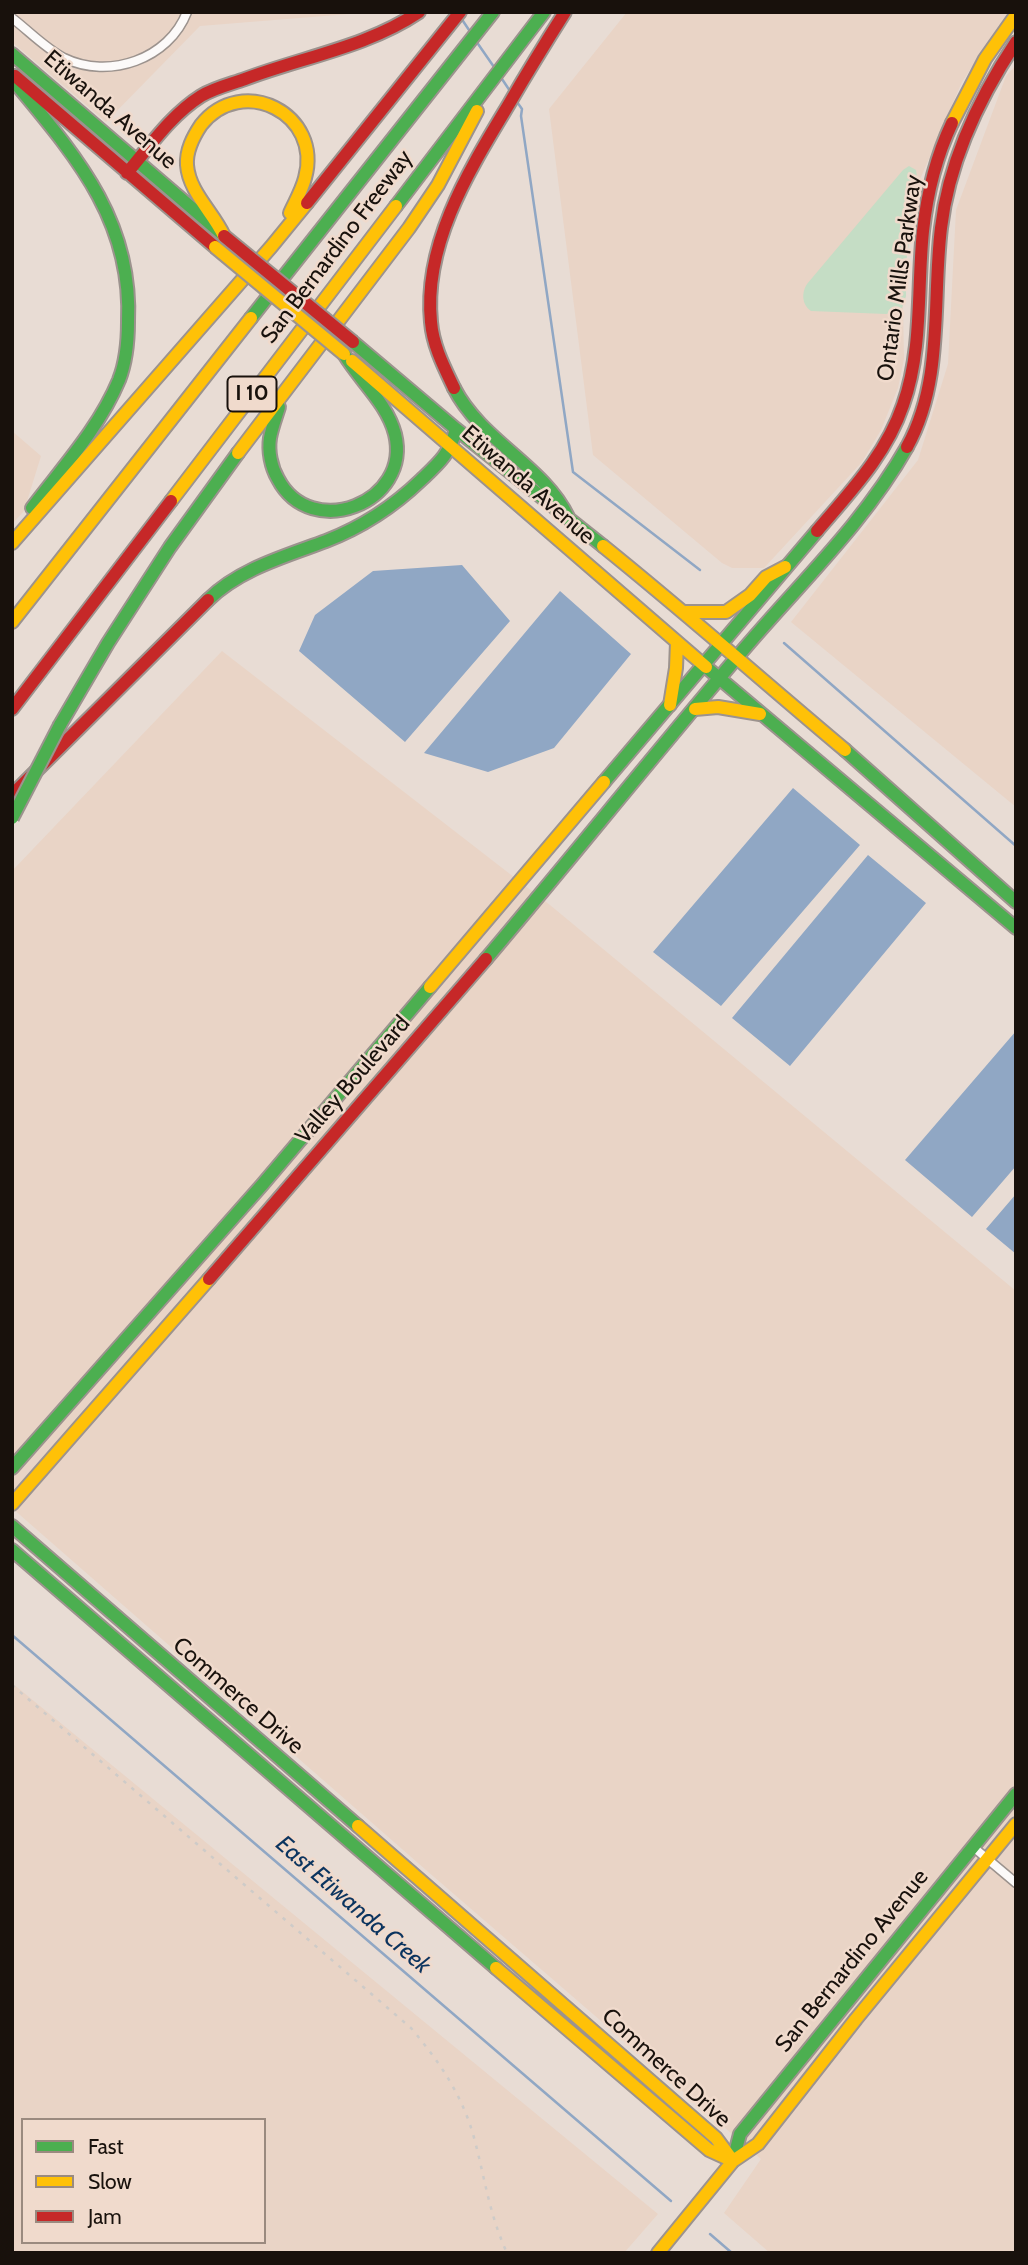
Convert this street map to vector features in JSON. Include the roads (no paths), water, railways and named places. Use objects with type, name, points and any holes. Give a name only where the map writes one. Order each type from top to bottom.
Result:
[{"type":"main road","points":[[127,173],[172,120],[204,94],[279,66],[369,38],[401,24],[419,12]]},
{"type":"main road","name":"San Bernardino Freeway","points":[[12,622],[493,12]]},
{"type":"main road","name":"San Bernardino Freeway","points":[[12,709],[544,12]]},
{"type":"main road","points":[[565,12],[519,85],[478,158],[442,234],[433,260],[430,285],[431,323],[438,354],[446,374],[465,406],[488,433],[558,497],[568,517]]},
{"type":"main road","name":"Ontario Mills Parkway","points":[[704,665],[857,485],[888,440],[907,391],[916,328],[926,206],[939,158],[968,88],[994,44],[1016,15]]},
{"type":"main road","points":[[12,543],[260,259],[456,17]]},
{"type":"main road","name":"Ontario Mills Parkway","points":[[720,678],[824,557],[901,458],[919,419],[932,373],[937,327],[939,243],[955,164],[980,102],[1016,42]]},
{"type":"main road","name":"Etiwanda Avenue","points":[[12,54],[224,236],[456,429],[686,612],[1016,902]]},
{"type":"main road","name":"Etiwanda Avenue","points":[[12,74],[1016,928]]},
{"type":"main road","points":[[12,79],[50,124],[107,206],[122,246],[130,292],[130,319],[119,380],[99,415],[23,520],[12,543]]},
{"type":"main road","points":[[12,818],[60,725],[134,600],[277,400],[365,289],[438,185],[493,79]]},
{"type":"main road","points":[[224,236],[219,221],[190,176],[187,165],[191,140],[204,120],[227,105],[250,100],[267,103],[286,112],[301,130],[309,163],[303,189],[292,210],[264,248],[260,259]]},
{"type":"main road","points":[[304,367],[272,422],[268,438],[271,471],[285,492],[307,506],[328,511],[356,507],[373,496],[386,482],[395,464],[397,445],[392,423],[384,409],[353,372],[344,354]]},
{"type":"main road","points":[[12,795],[220,588],[288,553],[328,540],[382,513],[425,476],[452,447],[456,429]]},
{"type":"main road","points":[[824,557],[826,542],[861,499],[857,485]]},
{"type":"main road","points":[[686,612],[726,612],[750,595],[766,577],[785,567]]},
{"type":"main road","points":[[670,705],[677,642]]},
{"type":"main road","name":"Valley Boulevard","points":[[12,1468],[262,1185],[704,665]]},
{"type":"main road","name":"Valley Boulevard","points":[[12,1504],[292,1184],[720,678]]},
{"type":"main road","points":[[695,709],[718,707],[764,715]]},
{"type":"main road","name":"Commerce Drive","points":[[12,1526],[716,2138],[733,2161]]},
{"type":"main road","name":"Commerce Drive","points":[[12,1550],[709,2150],[733,2161]]},
{"type":"main road","points":[[12,1560],[32,1567]]},
{"type":"main road","points":[[185,1701],[208,1709],[255,1750],[269,1750]]},
{"type":"main road","name":"San Bernardino Avenue","points":[[733,2161],[741,2132],[1016,1794]]},
{"type":"main road","name":"San Bernardino Avenue","points":[[658,2253],[733,2161],[756,2146],[1016,1824]]},
{"type":"street","points":[[12,18],[66,59],[95,67],[113,67],[129,64],[156,51],[177,32],[187,12]]},
{"type":"street","points":[[972,1846],[1016,1883]]},
{"type":"water","points":[[462,565],[510,621],[405,742],[299,651],[315,615],[373,571]]},
{"type":"water","points":[[560,591],[631,654],[554,748],[488,772],[424,753]]},
{"type":"water","points":[[793,788],[860,845],[721,1006],[653,952]]},
{"type":"water","points":[[868,855],[926,903],[790,1066],[732,1018]]},
{"type":"water","points":[[1016,1031],[1016,1166],[972,1217],[905,1160]]},
{"type":"water","points":[[1016,1194],[1016,1254],[986,1229]]},
{"type":"waterway","points":[[461,18],[471,33]]},
{"type":"waterway","points":[[476,41],[494,67]]},
{"type":"waterway","points":[[500,76],[510,91]]},
{"type":"waterway","points":[[517,102],[522,109],[573,472],[700,570]]},
{"type":"waterway","points":[[784,643],[1016,846]]},
{"type":"waterway","name":"East Etiwanda Creek","points":[[12,1635],[671,2201]]},
{"type":"waterway","name":"East Etiwanda Creek","points":[[710,2234],[732,2253]]},
{"type":"railway","points":[[12,1685],[411,2028],[439,2065],[468,2119],[495,2223],[507,2253]]}]
